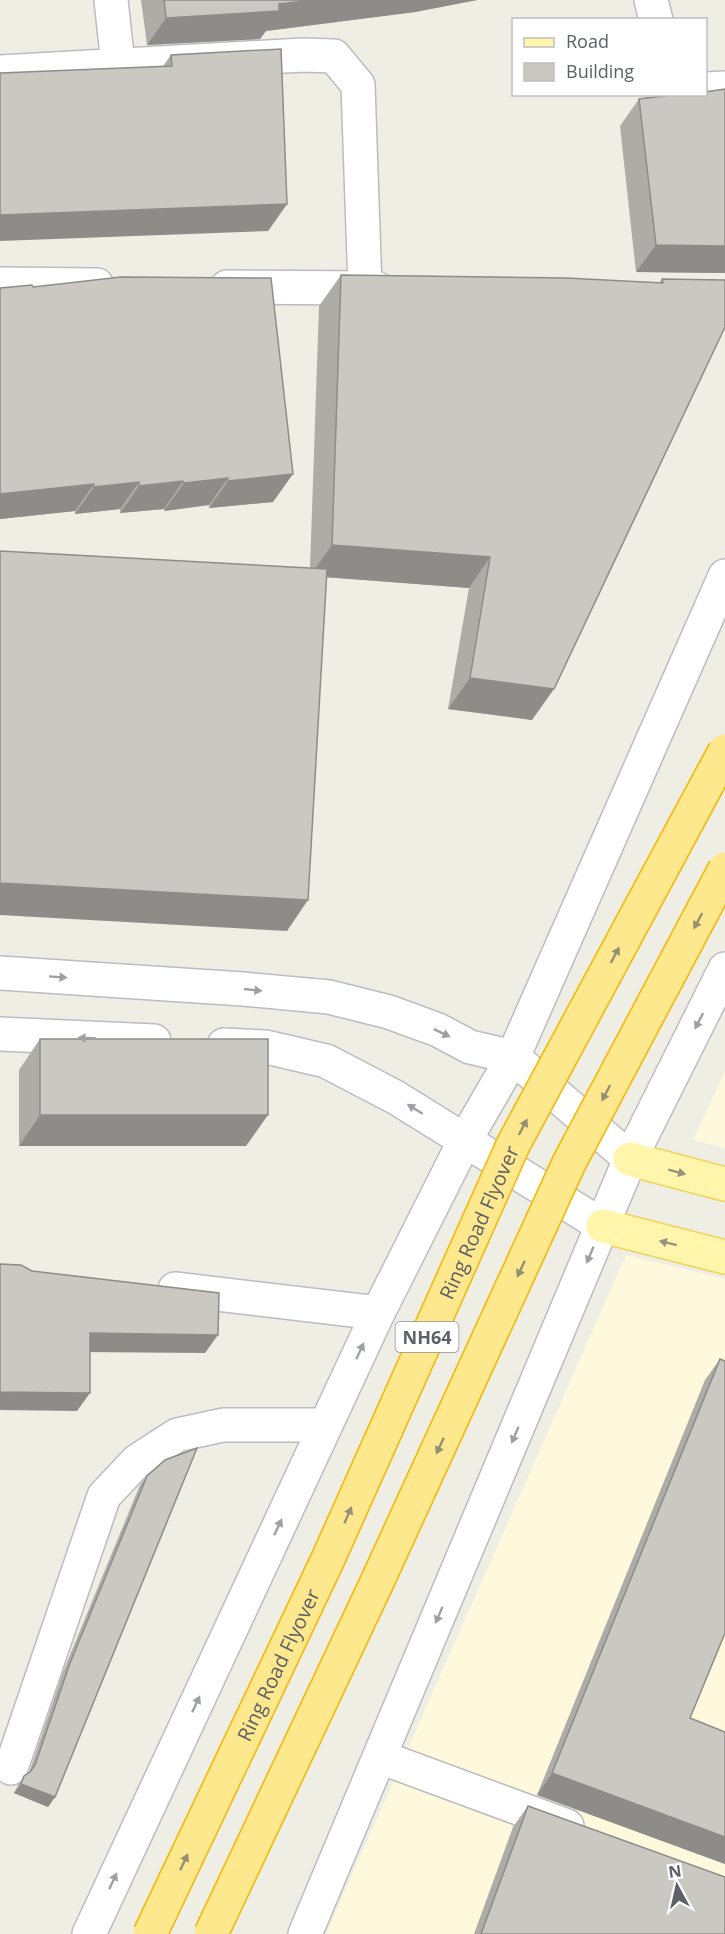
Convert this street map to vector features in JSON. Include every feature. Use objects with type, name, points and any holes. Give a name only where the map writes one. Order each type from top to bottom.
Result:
[{"type":"highway","name":"Ring Road Flyover","points":[[150,1934],[328,1559],[513,1145],[725,750]]},
{"type":"highway","name":"NH64","points":[[211,1934],[377,1582],[569,1163],[725,870]]},
{"type":"main road","points":[[630,1159],[725,1184]]},
{"type":"main road","points":[[603,1226],[725,1257]]},
{"type":"street","points":[[111,0],[118,65]]},
{"type":"street","points":[[651,0],[656,18]]},
{"type":"street","points":[[0,72],[303,55],[334,56],[358,85],[366,288]]},
{"type":"street","points":[[707,89],[725,88]]},
{"type":"street","points":[[0,284],[130,286]]},
{"type":"street","points":[[200,286],[401,289]]},
{"type":"street","points":[[89,1934],[378,1313],[465,1140],[513,1057],[725,576]]},
{"type":"street","points":[[305,1934],[630,1159],[725,969]]},
{"type":"street","points":[[0,973],[243,989],[329,998],[389,1012],[438,1030],[470,1047],[513,1057],[630,1159]]},
{"type":"street","points":[[0,1034],[266,1047],[326,1061],[395,1097],[603,1226]]},
{"type":"street","points":[[140,1285],[378,1313]]},
{"type":"street","points":[[11,1768],[104,1496],[137,1461],[177,1436],[224,1425],[325,1425]]},
{"type":"street","points":[[380,1757],[591,1834]]},
{"type":"shaded area","points":[[725,1071],[725,1148],[693,1140]]},
{"type":"shaded area","points":[[626,1255],[725,1279],[725,1934],[326,1934]]},
{"type":"building","points":[[164,0],[313,0],[279,4],[279,11],[166,18]]},
{"type":"building","points":[[281,49],[287,204],[0,215],[0,73],[172,66],[171,55]]},
{"type":"building","points":[[725,89],[725,246],[656,245],[639,99],[664,96],[707,96],[707,92]]},
{"type":"building","points":[[341,275],[566,278],[663,283],[662,279],[725,280],[725,327],[554,689],[470,678],[490,557],[332,545]]},
{"type":"building","points":[[121,277],[271,278],[293,474],[228,481],[228,478],[139,486],[139,482],[94,487],[94,484],[0,494],[0,288],[32,285],[33,287]]},
{"type":"building","points":[[0,551],[327,569],[308,900],[0,883]]},
{"type":"building","points":[[40,1039],[268,1039],[268,1115],[40,1115]]},
{"type":"building","points":[[0,1264],[21,1265],[32,1271],[219,1293],[218,1335],[90,1333],[90,1393],[0,1392]]},
{"type":"building","points":[[720,1359],[725,1361],[725,1633],[690,1718],[725,1732],[725,1837],[552,1773]]},
{"type":"building","points":[[197,1448],[55,1797],[21,1784],[24,1776],[35,1765],[70,1663],[147,1476],[165,1460]]},
{"type":"building","points":[[528,1806],[725,1877],[725,1934],[481,1934]]}]
